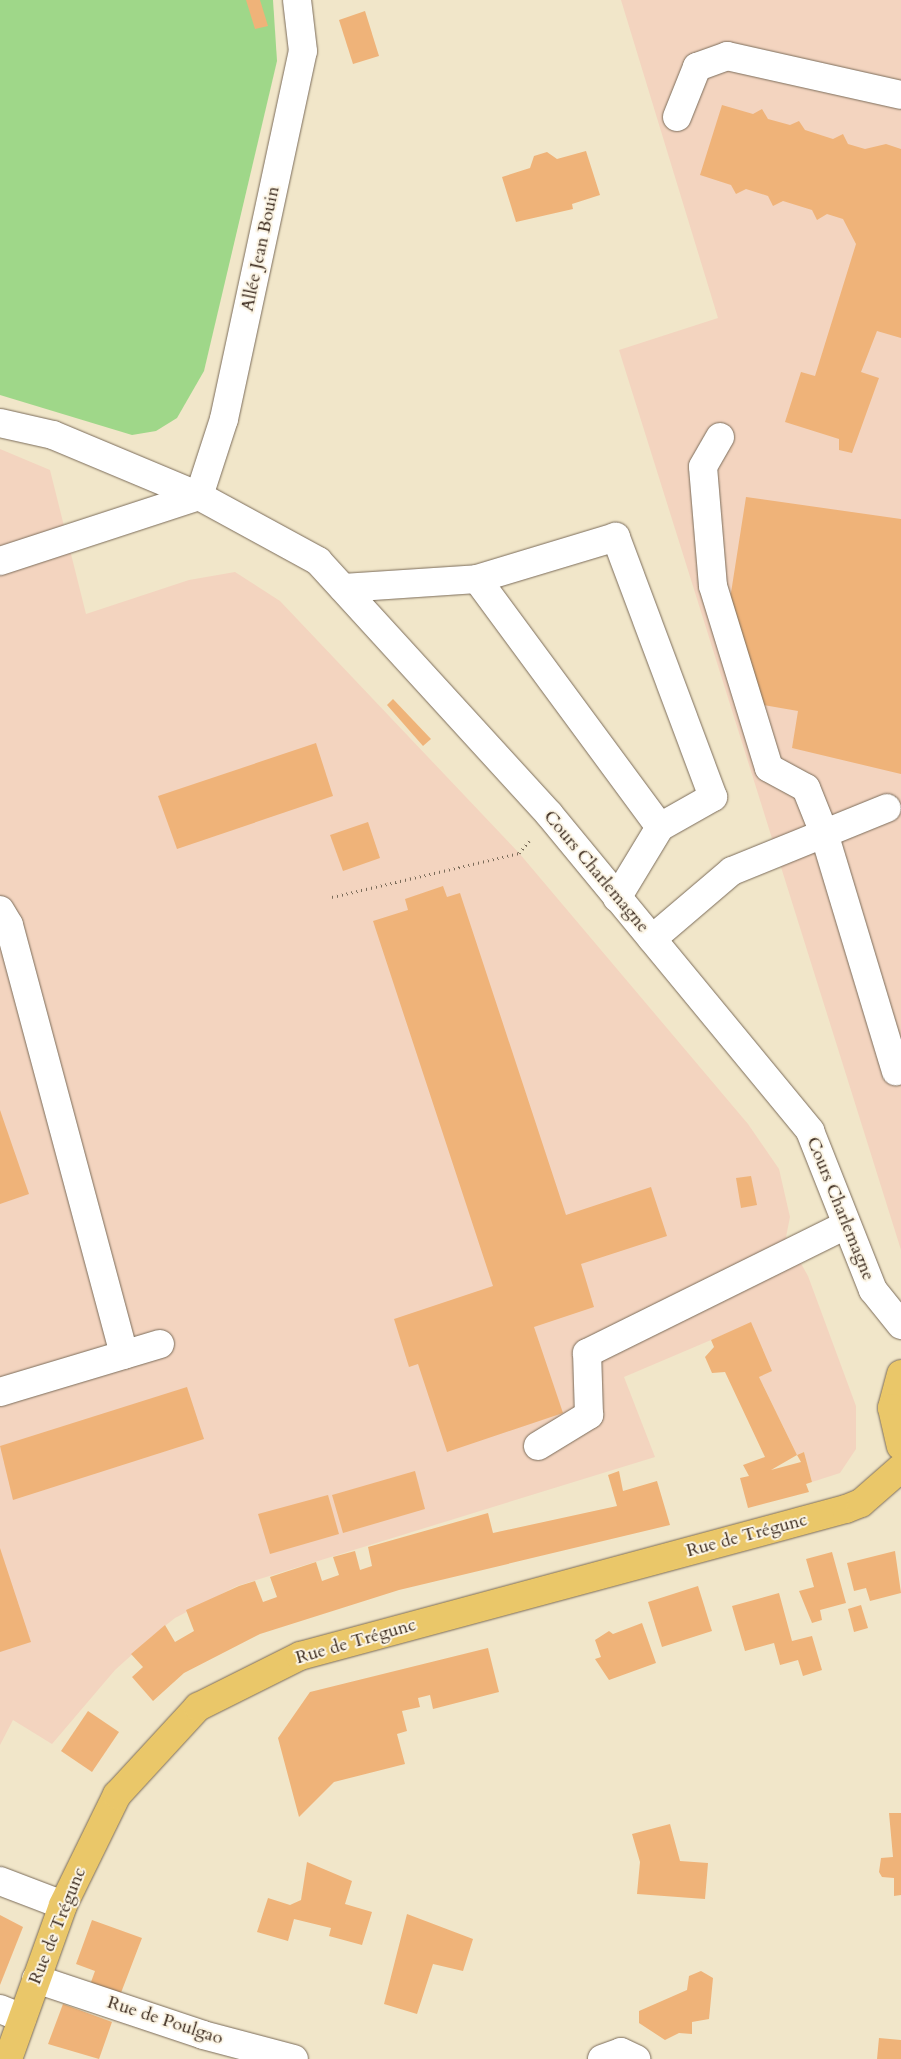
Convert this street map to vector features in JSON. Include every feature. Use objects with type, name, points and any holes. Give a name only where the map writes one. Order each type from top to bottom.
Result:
[{"type":"main road","points":[[901,1374],[892,1408],[901,1446]]},
{"type":"main road","name":"Rue de Trégunc","points":[[8,2059],[11,2013],[36,1979],[63,1905],[117,1795],[198,1707],[300,1656],[846,1509],[861,1503],[901,1468]]},
{"type":"street","name":"Allée Jean Bouin","points":[[200,496],[224,419],[303,51],[297,0]]},
{"type":"street","points":[[677,117],[697,67],[727,56],[901,95]]},
{"type":"street","name":"Cours Charlemagne","points":[[0,423],[53,435],[200,496],[318,561],[549,814],[810,1131],[873,1290],[901,1325]]},
{"type":"street","points":[[720,436],[703,467],[713,586],[769,768],[806,788],[824,834],[896,1070]]},
{"type":"street","points":[[0,562],[200,496]]},
{"type":"street","points":[[343,588],[477,579],[616,537],[713,797],[660,827],[617,898]]},
{"type":"street","points":[[477,579],[660,827]]},
{"type":"street","points":[[652,939],[732,871],[887,808]]},
{"type":"street","points":[[0,910],[9,925],[124,1355]]},
{"type":"street","points":[[538,1446],[589,1415],[587,1352],[846,1225]]},
{"type":"street","points":[[0,1392],[160,1344]]},
{"type":"street","points":[[0,1881],[63,1905]]},
{"type":"street","name":"Rue de Poulgao","points":[[36,1979],[203,2035],[294,2059]]},
{"type":"street","points":[[602,2059],[621,2052],[636,2059]]},
{"type":"path","points":[[332,897],[519,853],[549,814]]},
{"type":"shaded area","points":[[621,0],[901,0],[901,1250],[619,350],[718,318]]},
{"type":"shaded area","points":[[0,449],[50,470],[86,614],[189,580],[235,572],[280,601],[519,853],[748,1124],[779,1169],[790,1217],[786,1237],[808,1276],[856,1406],[856,1449],[840,1473],[812,1482],[804,1452],[797,1455],[759,1377],[751,1323],[624,1377],[655,1457],[237,1586],[175,1618],[156,1633],[115,1670],[52,1744],[13,1720],[0,1745]]},
{"type":"green space","points":[[0,0],[273,0],[277,61],[204,371],[177,418],[156,431],[132,435],[0,395]]},
{"type":"building","points":[[246,0],[260,0],[268,26],[255,29]]},
{"type":"building","points":[[365,11],[379,56],[353,64],[339,20]]},
{"type":"building","points":[[722,105],[753,114],[762,109],[768,119],[790,125],[799,121],[805,130],[833,139],[843,134],[848,144],[865,149],[886,144],[901,149],[901,338],[877,331],[861,372],[879,378],[852,453],[839,450],[839,439],[785,422],[801,372],[815,376],[856,244],[843,219],[827,214],[817,220],[812,210],[783,201],[773,206],[768,196],[746,189],[736,194],[731,185],[700,175]]},
{"type":"building","points":[[586,151],[600,195],[572,204],[573,209],[516,222],[502,177],[530,168],[534,156],[547,152],[557,159]]},
{"type":"building","points":[[746,497],[901,519],[901,774],[792,748],[798,711],[757,704],[728,612]]},
{"type":"building","points":[[393,699],[431,739],[423,746],[387,705]]},
{"type":"building","points":[[316,743],[333,796],[177,849],[158,796]]},
{"type":"building","points":[[368,822],[380,858],[343,871],[330,835]]},
{"type":"building","points":[[443,886],[447,897],[460,893],[566,1215],[651,1187],[667,1236],[581,1264],[594,1307],[534,1327],[563,1413],[447,1452],[418,1364],[409,1367],[394,1319],[493,1286],[373,921],[408,910],[405,899]]},
{"type":"building","points":[[0,1110],[29,1194],[0,1204]]},
{"type":"building","points":[[751,1176],[757,1205],[741,1208],[736,1178]]},
{"type":"building","points":[[751,1322],[772,1371],[759,1377],[797,1455],[804,1452],[812,1482],[806,1484],[809,1492],[748,1508],[740,1478],[749,1476],[743,1465],[765,1457],[725,1372],[712,1373],[705,1357],[714,1347],[711,1340]],"holes":[[[797,1455],[801,1462],[771,1470]]]},
{"type":"building","points":[[187,1387],[204,1439],[13,1500],[0,1446]]},
{"type":"building","points":[[415,1471],[425,1509],[343,1533],[332,1495]]},
{"type":"building","points":[[619,1471],[623,1491],[657,1481],[670,1525],[399,1590],[260,1634],[184,1673],[153,1701],[132,1677],[143,1667],[131,1654],[165,1625],[175,1642],[194,1631],[186,1610],[239,1586],[255,1581],[263,1602],[277,1597],[270,1577],[316,1562],[322,1581],[339,1575],[333,1557],[355,1551],[360,1570],[372,1566],[368,1547],[488,1513],[493,1533],[617,1506],[608,1475]]},
{"type":"building","points":[[328,1495],[339,1534],[270,1554],[258,1514]]},
{"type":"building","points":[[0,1548],[31,1642],[0,1652]]},
{"type":"building","points":[[895,1551],[901,1593],[870,1601],[866,1588],[854,1591],[847,1563]]},
{"type":"building","points":[[832,1552],[846,1603],[820,1610],[822,1620],[812,1623],[799,1591],[814,1587],[806,1559]]},
{"type":"building","points":[[698,1586],[712,1631],[662,1647],[648,1602]]},
{"type":"building","points":[[779,1593],[792,1641],[812,1636],[822,1670],[803,1676],[798,1660],[780,1665],[774,1643],[745,1651],[732,1606]]},
{"type":"building","points":[[861,1605],[868,1628],[854,1632],[848,1609]]},
{"type":"building","points":[[642,1623],[656,1663],[609,1680],[595,1659],[601,1657],[595,1640],[609,1631],[613,1634]]},
{"type":"building","points":[[488,1648],[499,1692],[433,1709],[430,1695],[418,1698],[420,1707],[402,1711],[407,1731],[397,1734],[405,1764],[334,1782],[299,1817],[278,1738],[310,1692]]},
{"type":"building","points":[[88,1711],[119,1732],[92,1772],[61,1751]]},
{"type":"building","points":[[889,1813],[901,1813],[901,1895],[894,1896],[894,1878],[882,1877],[879,1872],[881,1858],[893,1857]]},
{"type":"building","points":[[670,1824],[680,1861],[708,1863],[705,1899],[637,1894],[640,1862],[632,1834]]},
{"type":"building","points":[[307,1862],[352,1881],[345,1904],[372,1912],[362,1945],[329,1936],[331,1928],[294,1919],[288,1941],[257,1932],[268,1898],[290,1905],[301,1900]]},
{"type":"building","points":[[407,1914],[473,1939],[463,1971],[433,1964],[417,2014],[384,2004]]},
{"type":"building","points":[[0,1915],[23,1927],[0,1985]]},
{"type":"building","points":[[92,1920],[142,1938],[119,1998],[91,1982],[95,1971],[76,1964]]},
{"type":"building","points":[[701,1971],[713,1978],[709,2019],[692,2022],[692,2034],[679,2033],[665,2040],[639,2023],[639,2011],[687,1990],[689,1976]]},
{"type":"building","points":[[63,2004],[112,2022],[99,2059],[48,2044]]},
{"type":"building","points":[[879,2038],[901,2040],[901,2059],[877,2059]]}]
